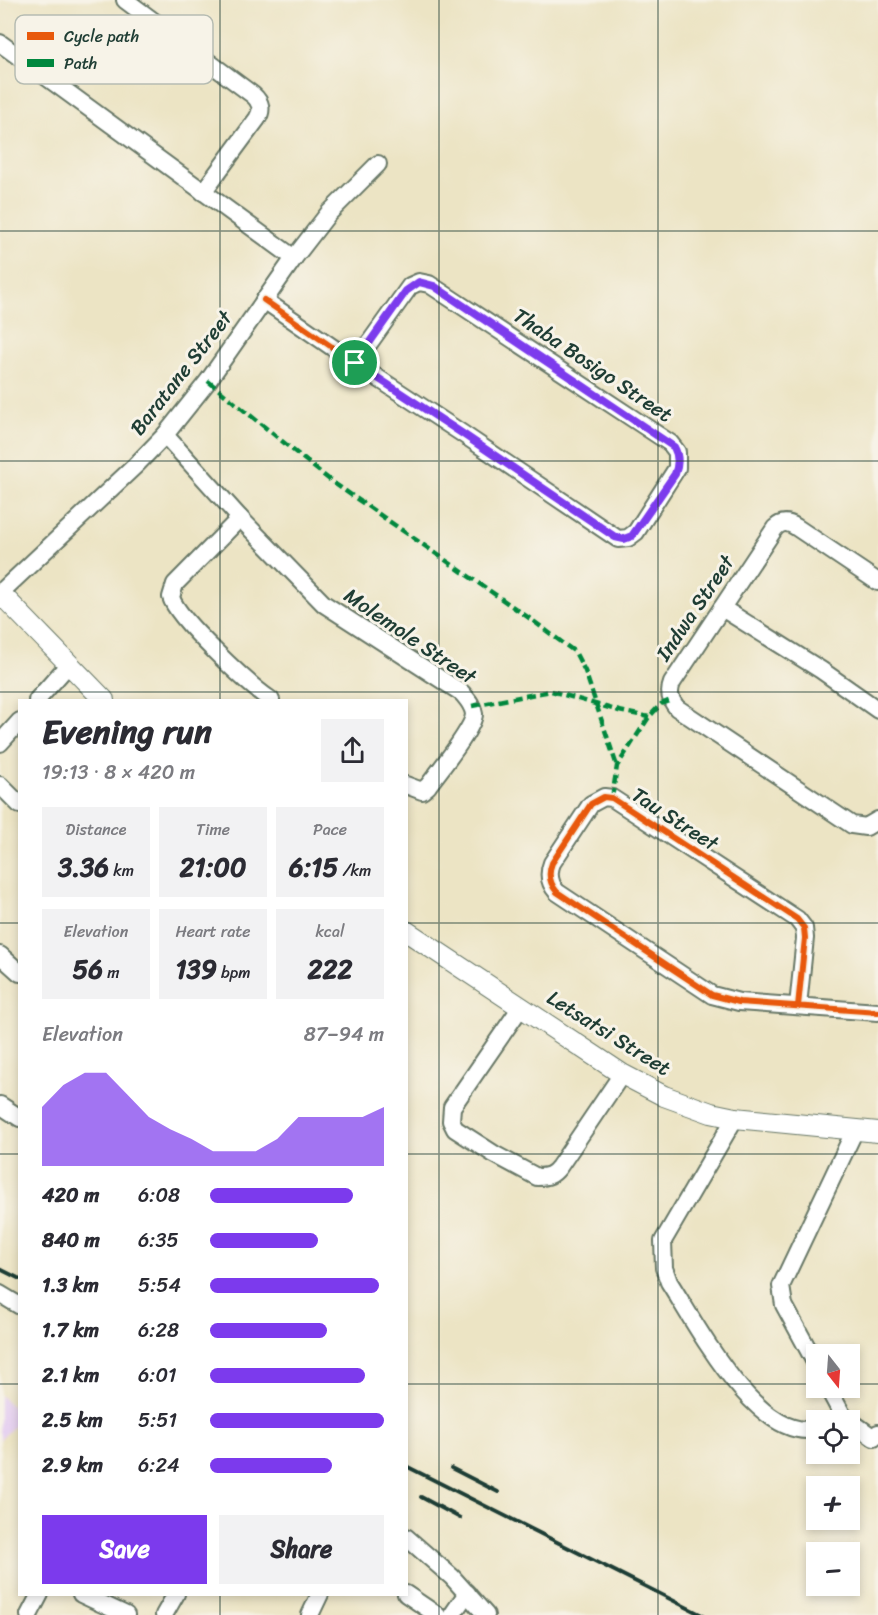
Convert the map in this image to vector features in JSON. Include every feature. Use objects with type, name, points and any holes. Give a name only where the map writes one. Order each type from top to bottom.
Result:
[{"type":"street","points":[[125,0],[145,15]]},
{"type":"street","points":[[0,43],[15,54]]},
{"type":"street","points":[[203,192],[260,113],[260,104],[253,95],[213,65]]},
{"type":"street","points":[[56,84],[294,258]]},
{"type":"street","name":"Baratane Street","points":[[0,593],[165,435],[208,381],[294,258],[337,203],[378,164]]},
{"type":"street","name":"Thaba Bosigo Street","points":[[264,300],[355,363],[618,539],[628,538],[636,531],[677,468],[677,452],[670,443],[429,284],[419,282],[410,286],[355,363]]},
{"type":"street","name":"Molemole Street","points":[[165,435],[240,518],[305,586],[332,610],[462,693],[472,706],[474,714],[469,728],[428,786],[422,791],[408,786]]},
{"type":"street","points":[[240,518],[175,584],[171,597],[178,611],[235,671],[270,699]]},
{"type":"street","name":"Indwa Street","points":[[878,582],[796,527],[782,523],[775,528],[672,683],[670,696],[674,704],[852,825],[866,827],[878,820]]},
{"type":"street","points":[[0,593],[104,699]]},
{"type":"street","points":[[722,608],[821,670],[878,710]]},
{"type":"street","points":[[38,699],[69,664]]},
{"type":"street","points":[[0,744],[18,723]]},
{"type":"street","points":[[0,785],[18,803]]},
{"type":"street","name":"Tau Street","points":[[798,1006],[805,938],[804,928],[797,919],[612,798],[604,797],[591,804],[552,862],[550,879],[557,892],[712,994],[732,1001],[798,1006],[878,1012]]},
{"type":"street","name":"Letsatsi Street","points":[[408,933],[622,1074],[664,1096],[711,1113],[735,1118],[878,1132]]},
{"type":"street","points":[[0,955],[18,971]]},
{"type":"street","points":[[521,1007],[452,1107],[451,1121],[455,1129],[494,1154],[537,1177],[545,1177],[553,1174],[559,1167],[622,1074]]},
{"type":"street","points":[[0,1105],[18,1117]]},
{"type":"street","points":[[735,1118],[663,1241],[664,1268],[669,1282],[732,1379],[751,1401],[788,1428],[806,1430]]},
{"type":"street","points":[[806,1346],[784,1305],[781,1286],[855,1130]]},
{"type":"street","points":[[0,1294],[18,1305]]},
{"type":"street","points":[[860,1430],[874,1438],[878,1432]]},
{"type":"street","points":[[408,1538],[423,1549],[486,1615]]},
{"type":"street","points":[[452,1615],[467,1593]]},
{"type":"street","points":[[408,1595],[437,1615]]},
{"type":"street","points":[[29,1615],[39,1596]]},
{"type":"street","points":[[85,1596],[126,1615]]},
{"type":"street","points":[[164,1615],[175,1596]]},
{"type":"street","points":[[310,1615],[319,1596]]},
{"type":"shaded area","points":[[0,1395],[18,1412],[18,1422],[0,1440]]},
{"type":"railway","points":[[0,1269],[18,1278]]},
{"type":"railway","points":[[408,1467],[702,1615]]},
{"type":"railway","points":[[451,1468],[498,1492]]},
{"type":"railway","points":[[421,1497],[460,1518]]},
{"type":"marked path","points":[[208,381],[331,481],[575,652],[585,671],[617,766]]},
{"type":"marked path","points":[[472,706],[551,691],[619,711],[649,717]]},
{"type":"marked path","points":[[612,798],[617,766],[649,717],[661,704],[671,700]]},
{"type":"cycle path","points":[[264,300],[355,363],[618,539],[628,538],[636,532],[677,468],[677,452],[670,443],[429,284],[419,282],[410,286],[355,363]]},
{"type":"cycle path","points":[[798,1006],[805,938],[804,928],[797,919],[612,798],[604,797],[591,804],[552,863],[550,878],[557,892],[712,995],[739,1002],[878,1012]]},
{"type":"route","points":[[419,282],[429,284],[670,443],[678,457],[675,474],[632,536],[618,539],[355,363],[410,286],[419,282]]}]
